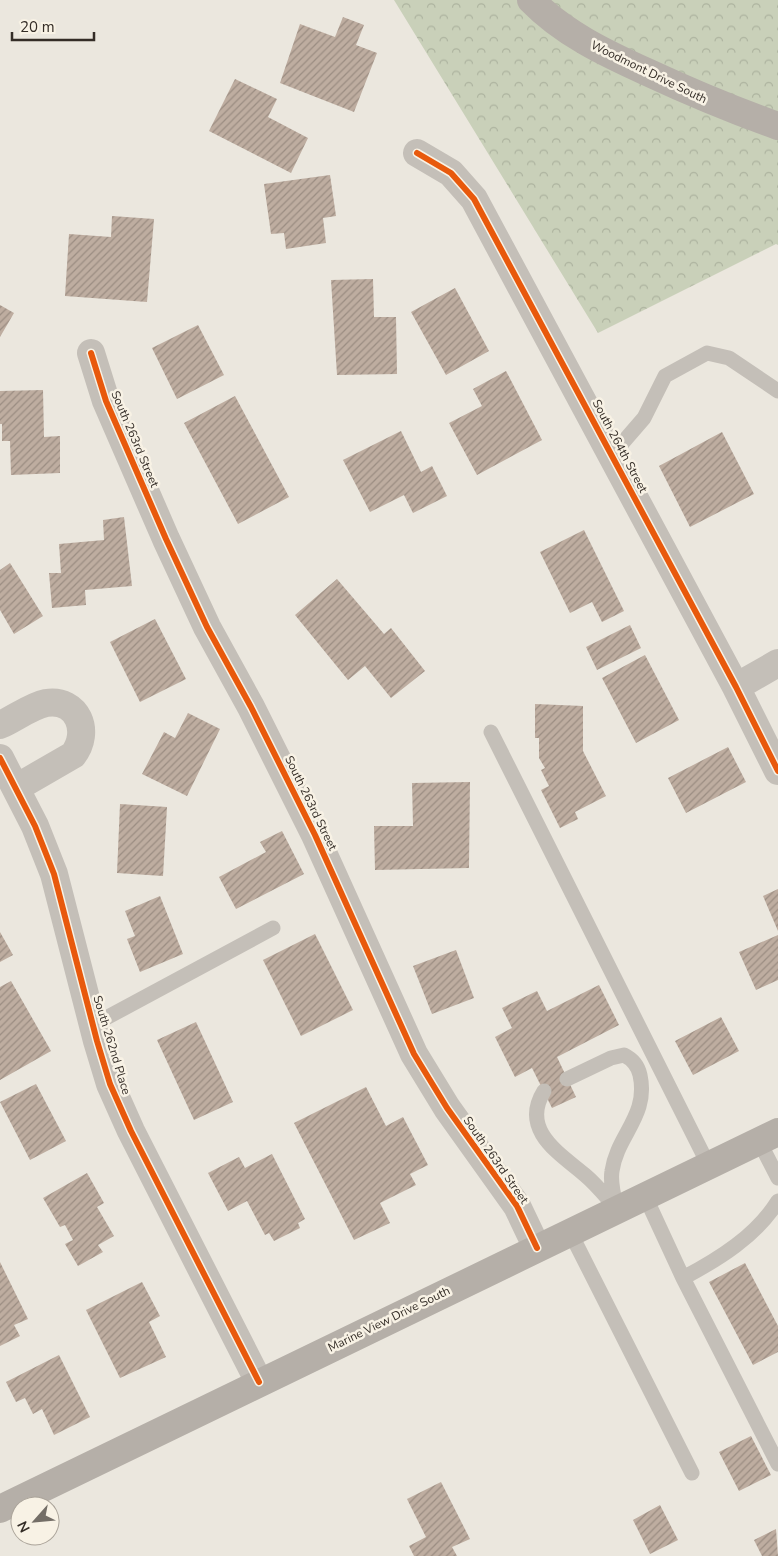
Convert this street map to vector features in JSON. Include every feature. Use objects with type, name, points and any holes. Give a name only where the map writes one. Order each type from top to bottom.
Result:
[{"type":"main road","name":"Woodmont Drive South","points":[[531,0],[548,17],[602,52],[708,101],[778,126]]},
{"type":"main road","name":"Marine View Drive South","points":[[0,1509],[258,1382],[769,1136]]},
{"type":"street","name":"South 264th Street","points":[[417,153],[451,173],[474,199],[736,687],[778,771]]},
{"type":"street","name":"South 263rd Street","points":[[91,353],[106,401],[166,539],[207,627],[251,707],[315,835],[414,1054],[447,1108],[517,1206],[537,1248]]},
{"type":"street","points":[[736,687],[778,664]]},
{"type":"street","points":[[0,725],[43,704],[54,702],[64,705],[73,711],[82,728],[79,747],[73,755],[16,788]]},
{"type":"street","name":"South 262nd Place","points":[[0,758],[35,826],[54,874],[110,1084],[131,1131],[258,1382]]},
{"type":"lane","points":[[612,455],[644,418],[665,376],[707,354],[729,358],[778,391]]},
{"type":"lane","points":[[491,732],[708,1166]]},
{"type":"lane","points":[[93,1025],[272,928]]},
{"type":"lane","points":[[567,1079],[611,1058],[624,1055],[631,1058],[639,1071],[642,1086],[640,1108],[612,1170],[611,1184],[617,1209]]},
{"type":"lane","points":[[544,1091],[538,1101],[536,1118],[545,1140],[559,1155],[586,1175],[617,1209]]},
{"type":"lane","points":[[769,1136],[778,1178]]},
{"type":"lane","points":[[645,1196],[684,1278],[778,1464]]},
{"type":"lane","points":[[684,1278],[720,1258],[752,1231],[778,1201]]},
{"type":"lane","points":[[570,1232],[692,1473]]},
{"type":"green space","points":[[394,0],[778,0],[778,245],[776,244],[598,333]]},
{"type":"building","points":[[343,17],[364,25],[356,45],[377,53],[354,112],[280,83],[300,24],[335,37]]},
{"type":"building","points":[[235,79],[277,99],[268,117],[308,138],[291,173],[209,131]]},
{"type":"building","points":[[330,175],[336,216],[323,218],[326,243],[286,249],[284,233],[271,234],[264,184]]},
{"type":"building","points":[[112,216],[154,219],[147,302],[65,296],[69,234],[111,237]]},
{"type":"building","points":[[373,279],[374,317],[396,317],[397,374],[337,375],[331,280]]},
{"type":"building","points":[[455,288],[489,351],[446,375],[411,312]]},
{"type":"building","points":[[0,305],[14,313],[0,337]]},
{"type":"building","points":[[198,325],[224,375],[177,399],[152,348]]},
{"type":"building","points":[[506,371],[542,440],[477,475],[449,423],[482,406],[473,389]]},
{"type":"building","points":[[43,390],[44,437],[60,436],[60,473],[11,475],[10,441],[2,441],[0,391]]},
{"type":"building","points":[[235,396],[289,497],[238,524],[184,423]]},
{"type":"building","points":[[401,431],[421,472],[432,466],[447,496],[413,513],[404,495],[370,512],[343,460]]},
{"type":"building","points":[[722,432],[754,494],[690,527],[659,466]]},
{"type":"building","points":[[124,517],[132,586],[85,590],[86,605],[52,608],[49,573],[61,573],[59,544],[104,540],[103,520]]},
{"type":"building","points":[[584,530],[624,611],[602,622],[592,602],[570,613],[540,552]]},
{"type":"building","points":[[10,563],[43,616],[14,634],[0,610],[0,570]]},
{"type":"building","points":[[337,579],[384,634],[391,628],[425,671],[391,698],[365,666],[348,680],[295,615]]},
{"type":"building","points":[[155,619],[186,679],[140,702],[110,642]]},
{"type":"building","points":[[630,625],[641,648],[597,670],[586,647]]},
{"type":"building","points":[[645,655],[679,720],[636,743],[602,678]]},
{"type":"building","points":[[535,704],[583,706],[583,751],[606,796],[575,812],[578,819],[560,828],[541,790],[549,786],[541,770],[545,768],[539,758],[539,738],[535,738]]},
{"type":"building","points":[[188,713],[220,729],[187,796],[142,774],[164,732],[175,738]]},
{"type":"building","points":[[728,747],[746,782],[686,813],[668,778]]},
{"type":"building","points":[[470,782],[469,868],[375,870],[374,826],[413,826],[412,783]]},
{"type":"building","points":[[120,804],[167,807],[163,876],[117,873]]},
{"type":"building","points":[[282,831],[304,874],[236,909],[219,877],[266,852],[260,842]]},
{"type":"building","points":[[778,889],[778,931],[763,896]]},
{"type":"building","points":[[160,896],[183,954],[140,972],[127,939],[135,936],[125,911]]},
{"type":"building","points":[[0,932],[13,955],[0,962]]},
{"type":"building","points":[[315,934],[353,1010],[301,1036],[263,960]]},
{"type":"building","points":[[778,935],[778,980],[756,990],[739,952]]},
{"type":"building","points":[[456,950],[474,998],[432,1014],[413,966]]},
{"type":"building","points":[[11,981],[51,1051],[0,1080],[0,987]]},
{"type":"building","points":[[599,985],[619,1025],[557,1057],[576,1097],[552,1108],[532,1068],[515,1077],[495,1037],[512,1028],[502,1008],[537,991],[547,1011]]},
{"type":"building","points":[[721,1017],[739,1051],[693,1075],[675,1041]]},
{"type":"building","points":[[196,1022],[233,1102],[194,1120],[157,1040]]},
{"type":"building","points":[[36,1084],[66,1141],[30,1160],[0,1102]]},
{"type":"building","points":[[366,1087],[386,1126],[403,1117],[428,1165],[410,1174],[416,1185],[380,1203],[390,1223],[354,1240],[294,1123]]},
{"type":"building","points":[[272,1154],[305,1219],[298,1223],[300,1228],[274,1241],[269,1233],[265,1235],[247,1201],[228,1211],[208,1173],[239,1157],[245,1168]]},
{"type":"building","points":[[87,1173],[104,1203],[97,1207],[114,1236],[98,1245],[103,1252],[78,1266],[65,1244],[73,1240],[65,1225],[60,1227],[43,1198]]},
{"type":"building","points":[[0,1262],[28,1319],[14,1325],[20,1336],[0,1346]]},
{"type":"building","points":[[745,1263],[778,1326],[778,1352],[753,1365],[709,1282]]},
{"type":"building","points":[[142,1282],[160,1316],[149,1322],[166,1357],[120,1378],[86,1310]]},
{"type":"building","points":[[59,1355],[90,1417],[54,1435],[42,1409],[33,1414],[25,1398],[16,1402],[6,1382]]},
{"type":"building","points":[[751,1436],[771,1475],[739,1491],[719,1452]]},
{"type":"building","points":[[441,1482],[470,1539],[452,1547],[457,1556],[414,1556],[409,1546],[426,1537],[407,1499]]},
{"type":"building","points":[[660,1505],[678,1540],[650,1554],[633,1520]]},
{"type":"building","points":[[776,1529],[778,1556],[762,1556],[754,1540]]},
{"type":"cycle path","points":[[417,153],[451,173],[474,199],[736,687],[778,771]]},
{"type":"cycle path","points":[[91,353],[106,401],[166,539],[207,627],[251,707],[315,835],[414,1054],[447,1108],[517,1206],[537,1248]]},
{"type":"cycle path","points":[[0,758],[35,826],[54,874],[110,1084],[131,1131],[259,1382]]}]
